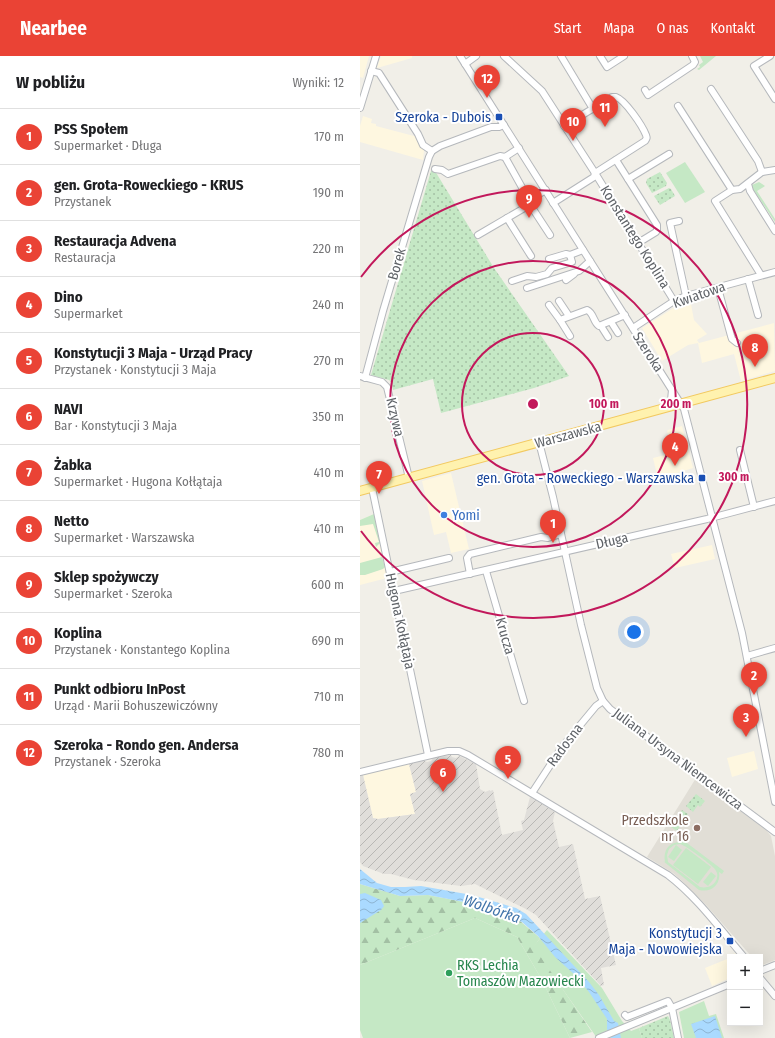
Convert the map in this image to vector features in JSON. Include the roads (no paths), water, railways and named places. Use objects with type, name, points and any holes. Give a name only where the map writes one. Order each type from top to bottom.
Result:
[{"type":"main road","name":"Warszawska","points":[[360,491],[775,378]]},
{"type":"street","points":[[360,108],[376,56]]},
{"type":"street","name":"Szeroka","points":[[460,56],[682,403],[747,656],[775,802]]},
{"type":"street","points":[[465,64],[476,56]]},
{"type":"street","name":"Konstantego Koplina","points":[[504,56],[542,91],[595,173],[674,301]]},
{"type":"street","points":[[561,56],[593,109]]},
{"type":"street","points":[[600,56],[607,66],[624,56]]},
{"type":"street","points":[[644,90],[648,95],[693,65],[695,62],[692,56]]},
{"type":"street","points":[[770,56],[754,66],[775,99]]},
{"type":"street","points":[[371,71],[379,73],[418,134],[423,145],[432,151],[436,148],[491,127],[499,127],[504,125]]},
{"type":"street","points":[[711,89],[758,161],[762,172]]},
{"type":"street","points":[[564,126],[612,97],[620,98],[635,117],[646,135],[645,141],[595,173]]},
{"type":"street","points":[[678,106],[732,190]]},
{"type":"street","points":[[435,169],[442,170],[448,174],[500,156],[505,157],[519,148]]},
{"type":"street","name":"Borek","points":[[363,377],[424,170],[432,151]]},
{"type":"street","points":[[628,179],[669,154]]},
{"type":"street","points":[[505,157],[531,206],[550,236]]},
{"type":"street","points":[[616,160],[657,227],[656,232],[638,243]]},
{"type":"street","points":[[761,275],[715,201],[732,190],[740,189],[762,172],[775,170]]},
{"type":"street","name":"Konstantego Koplina","points":[[553,203],[594,177],[595,173]]},
{"type":"street","points":[[748,184],[750,191],[775,231]]},
{"type":"street","points":[[478,235],[526,207],[529,200],[546,190]]},
{"type":"street","points":[[507,218],[532,256]]},
{"type":"street","points":[[679,220],[670,223],[686,296]]},
{"type":"street","points":[[549,259],[566,254],[570,256],[583,250]]},
{"type":"street","points":[[512,281],[527,276],[536,278],[548,274],[552,268],[572,262],[570,256]]},
{"type":"street","points":[[566,280],[590,261]]},
{"type":"street","points":[[528,288],[579,270]]},
{"type":"street","name":"Kwiatowa","points":[[633,328],[674,301],[686,296],[775,272]]},
{"type":"street","points":[[748,279],[758,315]]},
{"type":"street","points":[[718,288],[732,339],[737,343]]},
{"type":"street","points":[[559,301],[569,316]]},
{"type":"street","points":[[549,305],[570,336]]},
{"type":"street","points":[[560,320],[587,310],[591,313],[598,326],[601,326],[608,337]]},
{"type":"street","points":[[601,326],[625,315]]},
{"type":"street","name":"Szeroka","points":[[611,322],[618,333]]},
{"type":"street","name":"Krzywa","points":[[363,377],[382,382],[386,384],[388,388],[409,478]]},
{"type":"street","points":[[664,408],[671,400],[672,388]]},
{"type":"street","name":"Juliana Ursyna Niemcewicza","points":[[539,442],[595,681],[603,701],[610,709],[775,832]]},
{"type":"street","points":[[740,450],[754,507]]},
{"type":"street","name":"Hugona Kołłątaja","points":[[372,488],[428,755]]},
{"type":"street","name":"Długa","points":[[394,591],[486,571],[775,502]]},
{"type":"street","points":[[470,574],[466,558],[470,554],[561,534]]},
{"type":"street","points":[[390,572],[449,558]]},
{"type":"street","name":"Krucza","points":[[486,571],[524,701]]},
{"type":"street","points":[[747,656],[775,648]]},
{"type":"street","name":"Radosna","points":[[532,793],[562,747],[596,706],[603,701]]},
{"type":"street","points":[[360,772],[448,751],[463,752],[673,878],[700,906],[741,954]]},
{"type":"street","points":[[763,970],[775,965]]},
{"type":"street","points":[[763,982],[775,996]]},
{"type":"street","points":[[599,1038],[727,985]]},
{"type":"street","points":[[625,1015],[627,1017],[668,1001],[672,1008],[678,1038]]},
{"type":"water","name":"Wolbórka","points":[[360,869],[377,883],[391,887],[421,886],[472,895],[516,908],[526,914],[589,982],[599,995],[614,1021],[618,1023],[621,1038],[611,1038],[607,1029],[607,1019],[589,992],[575,975],[555,957],[538,936],[522,922],[484,908],[477,908],[469,903],[428,895],[400,896],[360,884]]},
{"type":"water","points":[[365,893],[381,900],[384,906],[381,910],[360,923],[360,894]]},
{"type":"water","points":[[715,1016],[722,1038],[696,1038],[691,1024]]},
{"type":"place","name":"Szeroka - Rondo gen. Andersa","points":[[487,98]]},
{"type":"place","name":"Szeroka - Dubois","points":[[499,117]]},
{"type":"place","name":"Punkt odbioru InPost","points":[[605,127]]},
{"type":"place","name":"Koplina","points":[[573,141]]},
{"type":"place","name":"Sklep spożywczy","points":[[529,218]]},
{"type":"place","name":"Netto","points":[[755,367]]},
{"type":"place","name":"Dino","points":[[675,466]]},
{"type":"place","name":"gen. Grota - Roweckiego - Warszawska","points":[[702,478]]},
{"type":"place","name":"Żabka","points":[[379,494]]},
{"type":"place","name":"Yomi","points":[[444,515]]},
{"type":"place","name":"PSS Społem","points":[[553,543]]},
{"type":"place","name":"gen. Grota-Roweckiego - KRUS","points":[[754,695]]},
{"type":"place","name":"Restauracja Advena","points":[[746,737]]},
{"type":"place","name":"Konstytucji 3 Maja - Urząd Pracy","points":[[508,779]]},
{"type":"place","name":"NAVI","points":[[443,792]]},
{"type":"place","name":"Przedszkole nr 16","points":[[697,828]]},
{"type":"place","name":"Konstytucji 3 Maja - Nowowiejska","points":[[730,941]]},
{"type":"place","name":"RKS Lechia Tomaszów Mazowiecki","points":[[449,973]]}]
